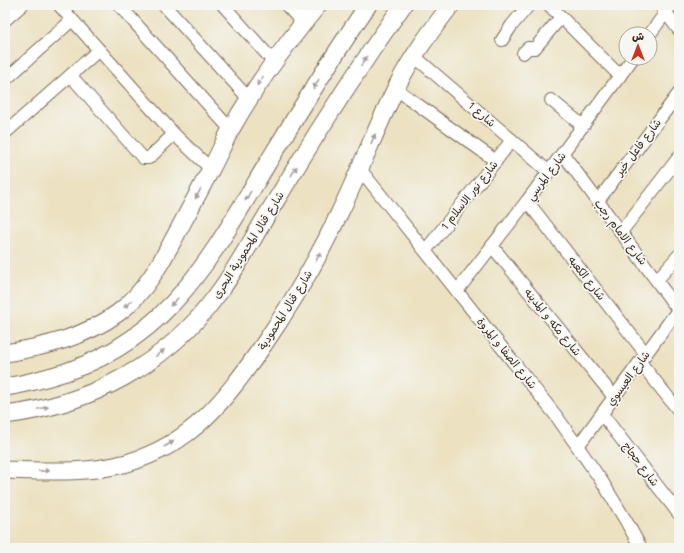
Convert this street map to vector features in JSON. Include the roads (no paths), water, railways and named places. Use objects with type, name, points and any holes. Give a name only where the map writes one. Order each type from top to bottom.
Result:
[{"type":"street","points":[[5,20],[22,5]]},
{"type":"street","points":[[59,5],[174,134],[211,169]]},
{"type":"street","points":[[119,5],[230,130]]},
{"type":"street","points":[[164,5],[249,98]]},
{"type":"street","points":[[223,5],[274,61]]},
{"type":"street","points":[[286,5],[303,23]]},
{"type":"street","points":[[5,353],[48,345],[88,330],[118,312],[132,301],[144,288],[165,255],[230,130],[249,98],[274,61],[318,5]]},
{"type":"street","points":[[5,387],[64,373],[86,365],[126,344],[162,315],[178,298],[210,258],[316,83],[368,5]]},
{"type":"street","name":"شارع قنال المحمودية البحرى","points":[[5,415],[41,409],[63,403],[114,383],[150,361],[166,349],[192,325],[211,304],[226,282],[313,139],[403,5]]},
{"type":"street","name":"شارع قنال المحمودية","points":[[5,470],[73,472],[110,467],[134,460],[162,448],[180,438],[212,413],[238,382],[293,299],[317,258],[360,169],[396,89],[414,56],[451,5]]},
{"type":"street","points":[[502,40],[512,25],[529,5]]},
{"type":"street","points":[[549,5],[620,76]]},
{"type":"street","points":[[655,26],[666,7],[679,30]]},
{"type":"street","points":[[523,53],[528,48],[535,48],[561,17]]},
{"type":"street","points":[[5,80],[72,20]]},
{"type":"street","points":[[5,133],[99,50]]},
{"type":"street","name":"شارع 1","points":[[414,56],[549,172]]},
{"type":"street","name":"شارع المرسي","points":[[457,291],[563,154],[627,66]]},
{"type":"street","points":[[71,76],[143,158],[149,158],[174,134]]},
{"type":"street","points":[[396,89],[496,161]]},
{"type":"street","name":"شارع فاعل خير","points":[[598,201],[679,93]]},
{"type":"street","points":[[551,100],[583,126]]},
{"type":"street","name":"شارع نور الاسلام 1","points":[[426,250],[512,140]]},
{"type":"street","name":"شارع الامام رجب","points":[[563,154],[679,310]]},
{"type":"street","points":[[621,232],[679,157]]},
{"type":"street","name":"شارع الصفا و المروة","points":[[360,169],[535,388],[578,446],[626,521],[641,548]]},
{"type":"street","name":"شارع الكعبه","points":[[527,201],[643,358],[679,411]]},
{"type":"street","name":"شارع مكه و المدينه","points":[[492,246],[614,397]]},
{"type":"street","points":[[657,280],[679,255]]},
{"type":"street","name":"شارع العيسوي","points":[[578,446],[679,310]]},
{"type":"street","name":"شارع حجاج","points":[[602,414],[679,514]]}]
